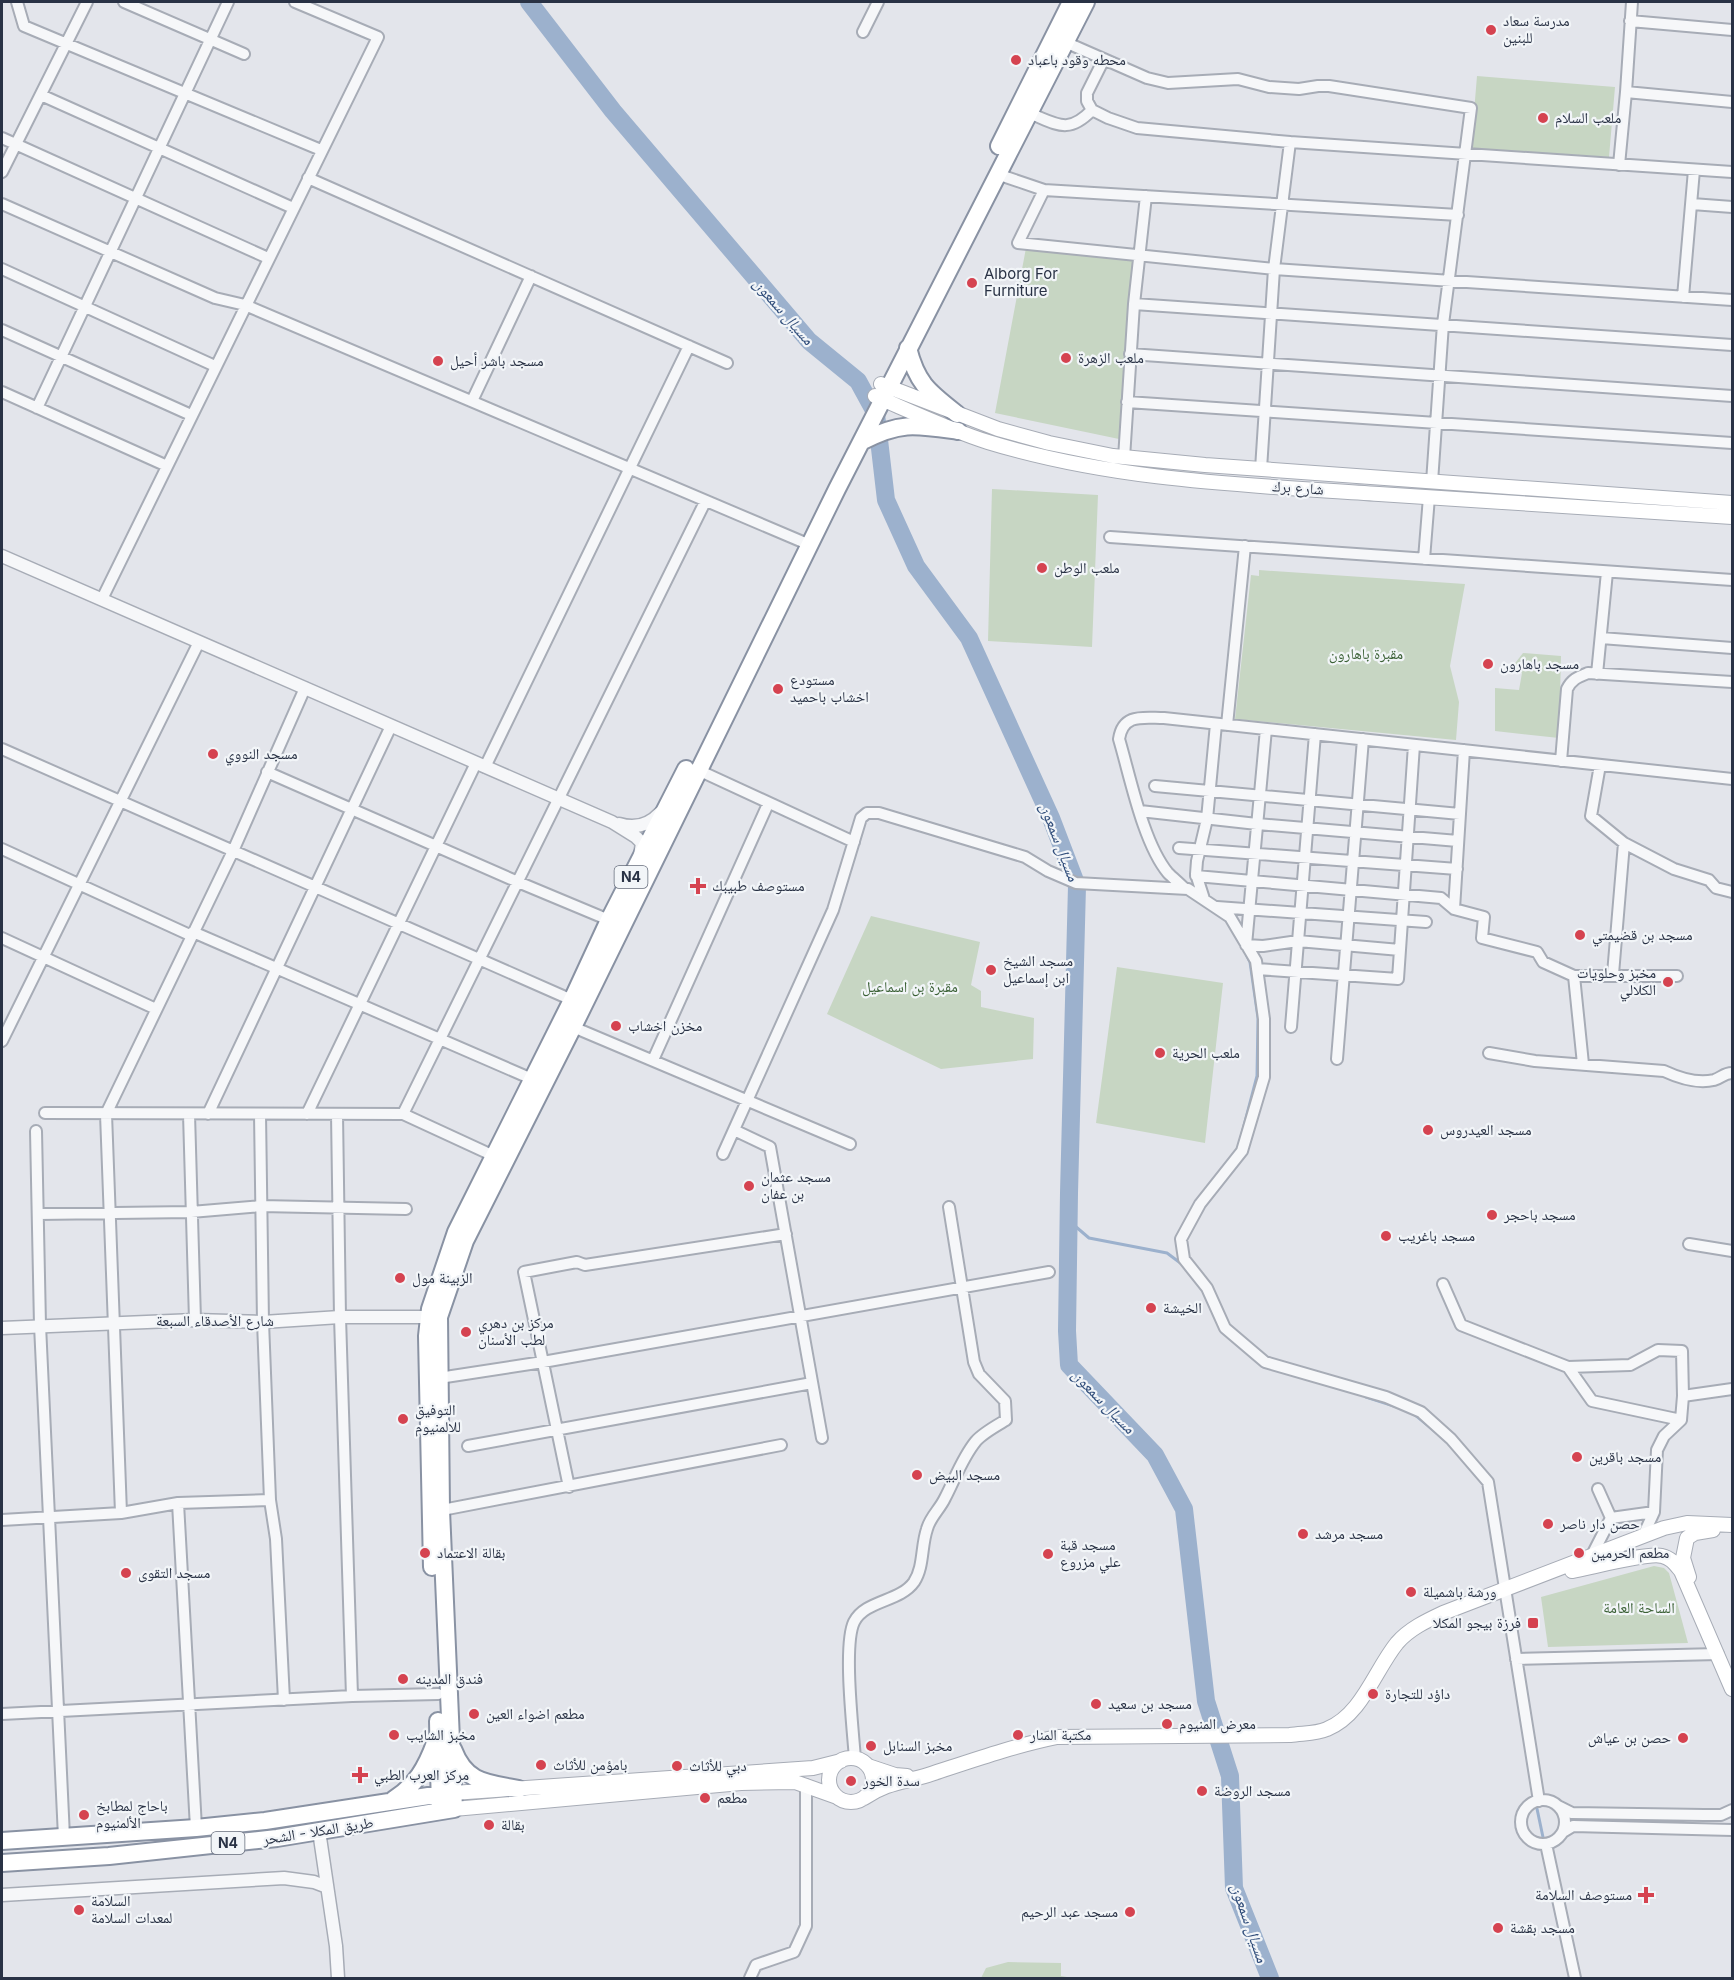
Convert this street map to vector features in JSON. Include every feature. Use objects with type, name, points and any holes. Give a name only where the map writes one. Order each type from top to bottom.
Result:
[{"type":"highway","name":"N4","points":[[446,1802],[428,1317],[456,1232],[494,1156],[573,1027],[806,543],[1071,2]]},
{"type":"highway","name":"N4","points":[[445,1738],[438,1694],[435,1511],[439,1317],[465,1240],[538,1082],[572,1000],[640,858],[806,543],[863,441],[881,392],[908,348],[1086,2]]},
{"type":"highway","points":[[908,348],[916,373],[928,390],[957,414]]},
{"type":"highway","points":[[863,441],[880,431],[894,427],[920,425],[958,431]]},
{"type":"highway","points":[[389,1803],[417,1781],[445,1738],[457,1761],[473,1778],[486,1783],[519,1789]]},
{"type":"highway","name":"طريق المكلا - الشحر","points":[[2,1841],[196,1828],[265,1821],[389,1803],[446,1802]]},
{"type":"highway","name":"طريق المكلا - الشحر","points":[[2,1863],[109,1856],[277,1838],[319,1831],[446,1802]]},
{"type":"highway","points":[[106,1834],[109,1856]]},
{"type":"main road","name":"شارع برك","points":[[881,392],[957,414],[998,429],[1124,458],[1261,470],[1732,503]]},
{"type":"main road","name":"شارع برك","points":[[881,392],[958,431],[988,442],[1041,456],[1127,473],[1222,483],[1732,517]]},
{"type":"main road","points":[[446,1802],[782,1781],[806,1785],[850,1802],[864,1798],[880,1787],[918,1778],[1030,1742],[1057,1737],[1290,1735],[1327,1729],[1343,1720],[1356,1705],[1398,1642],[1418,1625],[1443,1613],[1664,1528],[1687,1523],[1732,1525]]},
{"type":"main road","points":[[1698,1609],[1683,1558],[1687,1538],[1695,1533],[1732,1525]]},
{"type":"main road","points":[[1534,1579],[1661,1555],[1672,1560],[1680,1571],[1698,1609],[1732,1689]]},
{"type":"main road","points":[[446,1802],[519,1789],[813,1768],[848,1760],[895,1775],[918,1778]]},
{"type":"main road","points":[[837,1797],[832,1792],[829,1778],[831,1771],[848,1760]]},
{"type":"main road","points":[[864,1798],[872,1786],[873,1779],[868,1766]]},
{"type":"street","points":[[17,2],[24,26],[321,150]]},
{"type":"street","points":[[2,172],[87,2]]},
{"type":"street","points":[[124,2],[244,54]]},
{"type":"street","points":[[37,408],[228,2]]},
{"type":"street","points":[[102,599],[378,37],[295,2]]},
{"type":"street","points":[[863,32],[878,2]]},
{"type":"street","points":[[1619,165],[1632,2]]},
{"type":"street","points":[[1630,21],[1732,30]]},
{"type":"street","points":[[1065,42],[1147,78],[1168,83],[1238,79],[1269,87],[1299,89],[1329,86],[1471,108],[1443,324],[1432,482]]},
{"type":"street","points":[[1104,59],[1087,93],[1087,101],[1092,110],[1137,128],[1290,142],[1732,172]]},
{"type":"street","points":[[1626,92],[1732,102]]},
{"type":"street","points":[[40,95],[293,208]]},
{"type":"street","points":[[1029,113],[1060,126],[1081,122],[1092,110]]},
{"type":"street","points":[[2,138],[268,258]]},
{"type":"street","points":[[1261,470],[1270,313],[1290,142]]},
{"type":"street","points":[[1683,297],[1694,170]]},
{"type":"street","points":[[997,174],[1044,190],[1458,214]]},
{"type":"street","points":[[308,178],[727,363]]},
{"type":"street","points":[[1044,190],[1018,243],[1274,269],[1732,300]]},
{"type":"street","points":[[1124,458],[1138,254],[1146,196]]},
{"type":"street","points":[[2,204],[215,298],[245,305],[628,470],[806,543]]},
{"type":"street","points":[[1692,204],[1732,207]]},
{"type":"street","points":[[2,269],[215,366]]},
{"type":"street","points":[[472,401],[531,276]]},
{"type":"street","points":[[1134,304],[1732,345]]},
{"type":"street","points":[[2,330],[191,415]]},
{"type":"street","points":[[307,1114],[436,846],[480,765],[689,346]]},
{"type":"street","points":[[1130,354],[1732,396]]},
{"type":"street","points":[[2,392],[166,466]]},
{"type":"street","points":[[1127,402],[1732,443]]},
{"type":"street","points":[[1424,559],[1430,497]]},
{"type":"street","points":[[403,1114],[705,502]]},
{"type":"street","points":[[1110,537],[1732,580]]},
{"type":"street","points":[[1204,899],[1196,876],[1197,861],[1207,819],[1222,724],[1245,546]]},
{"type":"street","points":[[2,556],[612,822],[625,826],[639,826],[652,822],[667,806]]},
{"type":"street","points":[[1598,674],[1607,572]]},
{"type":"street","points":[[1601,638],[1732,648]]},
{"type":"street","points":[[2,1041],[200,642]]},
{"type":"street","points":[[1561,760],[1568,689],[1570,682],[1576,677],[1587,673],[1732,682]]},
{"type":"street","points":[[121,1513],[112,1322],[106,1114],[233,851],[305,688]]},
{"type":"street","points":[[1539,1801],[1488,1482],[1451,1440],[1421,1412],[1386,1397],[1265,1362],[1225,1328],[1207,1288],[1184,1259],[1181,1239],[1200,1204],[1242,1151],[1264,1077],[1264,1019],[1256,961],[1230,917],[1185,889],[1168,872],[1155,852],[1140,811],[1119,739],[1120,729],[1127,721],[1164,718],[1732,779]]},
{"type":"street","points":[[208,1114],[391,726]]},
{"type":"street","points":[[1246,945],[1266,729]]},
{"type":"street","points":[[1291,1027],[1315,734]]},
{"type":"street","points":[[1337,1059],[1363,739]]},
{"type":"street","points":[[1257,969],[1398,979],[1413,745]]},
{"type":"street","points":[[2,749],[572,1000]]},
{"type":"street","points":[[1454,909],[1464,750]]},
{"type":"street","points":[[1600,765],[1591,816],[1624,843],[1674,868],[1709,880],[1716,888],[1732,892]]},
{"type":"street","points":[[698,770],[854,842]]},
{"type":"street","points":[[267,772],[609,920]]},
{"type":"street","points":[[1155,786],[1460,814]]},
{"type":"street","points":[[653,1060],[768,804]]},
{"type":"street","points":[[1140,811],[1257,824],[1458,841]]},
{"type":"street","points":[[723,1154],[833,909],[861,818],[867,813],[875,812],[1026,857],[1048,872],[1076,883],[1185,889]]},
{"type":"street","points":[[612,822],[642,843],[640,858]]},
{"type":"street","points":[[1613,974],[1624,843]]},
{"type":"street","points":[[1179,848],[1456,869]]},
{"type":"street","points":[[2,849],[80,885],[538,1082]]},
{"type":"street","points":[[1196,876],[1441,898],[1454,909],[1484,917],[1482,938],[1537,952],[1543,962],[1574,976],[1613,974],[1677,976]]},
{"type":"street","points":[[1215,907],[1426,922]]},
{"type":"street","points":[[2,938],[156,1009]]},
{"type":"street","points":[[1246,945],[1263,946],[1298,941],[1400,950]]},
{"type":"street","points":[[1574,976],[1583,1064]]},
{"type":"street","points":[[573,1027],[850,1144]]},
{"type":"street","points":[[1489,1053],[1535,1061],[1664,1071],[1683,1080],[1714,1080],[1727,1073],[1732,1073]]},
{"type":"street","points":[[45,1113],[403,1114],[494,1156]]},
{"type":"street","points":[[189,1114],[195,1320]]},
{"type":"street","points":[[260,1114],[263,1322],[270,1500],[276,1539],[284,1700]]},
{"type":"street","points":[[337,1114],[340,1317],[352,1696]]},
{"type":"street","points":[[734,1130],[770,1146],[822,1438]]},
{"type":"street","points":[[36,1131],[40,1325],[64,1837]]},
{"type":"street","points":[[38,1214],[191,1212],[261,1206],[406,1209]]},
{"type":"street","points":[[848,1760],[849,1640],[855,1620],[865,1610],[899,1595],[913,1582],[921,1567],[922,1544],[929,1522],[944,1500],[964,1460],[977,1440],[1006,1420],[1005,1401],[979,1374],[974,1362],[949,1207]]},
{"type":"street","points":[[569,1487],[524,1272],[577,1262],[585,1265],[786,1234]]},
{"type":"street","points":[[1689,1244],[1732,1251]]},
{"type":"street","points":[[439,1378],[543,1362],[1049,1272]]},
{"type":"street","points":[[1443,1284],[1461,1325],[1568,1367],[1630,1365],[1658,1350],[1682,1351],[1681,1419],[1664,1436],[1658,1450],[1654,1512],[1643,1536]]},
{"type":"street","name":"شارع الأصدقاء السبعة","points":[[2,1328],[112,1322],[195,1320],[263,1322],[340,1317],[428,1317]]},
{"type":"street","points":[[1568,1367],[1592,1401],[1681,1419]]},
{"type":"street","points":[[468,1446],[812,1383]]},
{"type":"street","points":[[1683,1396],[1732,1389]]},
{"type":"street","points":[[435,1511],[781,1445]]},
{"type":"street","points":[[1598,1489],[1611,1518]]},
{"type":"street","points":[[2,1520],[121,1513],[178,1503],[270,1500]]},
{"type":"street","points":[[178,1503],[196,1828]]},
{"type":"street","points":[[1611,1518],[1654,1512]]},
{"type":"street","points":[[1591,1557],[1611,1518]]},
{"type":"street","points":[[1516,1659],[1718,1654]]},
{"type":"street","points":[[2,1714],[352,1696],[438,1694]]},
{"type":"street","points":[[750,1978],[756,1965],[794,1952],[806,1926],[806,1785]]},
{"type":"street","points":[[1732,1810],[1721,1815],[1572,1813],[1546,1800],[1526,1808],[1522,1814],[1522,1829],[1531,1840],[1545,1844],[1553,1842],[1573,1826],[1732,1830]]},
{"type":"street","points":[[1558,1806],[1565,1818],[1563,1832]]},
{"type":"street","points":[[319,1831],[336,1946],[338,1978]]},
{"type":"street","points":[[1545,1844],[1575,1978]]},
{"type":"street","points":[[2,1895],[284,1878],[314,1882],[327,1887]]},
{"type":"green space","name":"ملعب السلام","points":[[1477,76],[1615,87],[1609,157],[1471,148]]},
{"type":"green space","name":"ملعب الزهرة","points":[[1026,248],[1134,259],[1119,439],[995,413]]},
{"type":"green space","name":"ملعب الوطن","points":[[992,489],[1098,495],[1092,647],[988,641]]},
{"type":"green space","name":"مقبرة باهارون","points":[[1259,570],[1465,584],[1450,666],[1459,702],[1456,740],[1235,719],[1251,575],[1259,576]]},
{"type":"green space","points":[[1523,653],[1561,656],[1559,738],[1495,731],[1495,688],[1519,690],[1522,673],[1509,671]]},
{"type":"green space","name":"مقبرة بن اسماعيل","points":[[871,916],[980,942],[971,985],[981,991],[981,1007],[1034,1018],[1033,1059],[941,1069],[827,1014]]},
{"type":"green space","name":"ملعب الحرية","points":[[1117,967],[1223,983],[1205,1143],[1096,1123]]},
{"type":"green space","name":"الساحة العامة","points":[[1654,1566],[1664,1568],[1669,1573],[1688,1643],[1548,1647],[1541,1597]]},
{"type":"green space","points":[[1008,1962],[1061,1963],[1061,1976],[1073,1978],[981,1978],[986,1968]]},
{"type":"waterway","name":"مسيال سمعون","points":[[529,2],[613,111],[809,341],[858,381],[876,414],[886,500],[916,566],[969,638],[1051,818],[1077,886],[1069,1193],[1067,1331],[1069,1365],[1155,1455],[1184,1509],[1206,1701],[1230,1776],[1234,1888],[1270,1978]]},
{"type":"waterway","points":[[1240,1141],[1257,1076],[1258,1018],[1250,962],[1247,956]]},
{"type":"waterway","points":[[1068,1220],[1089,1238],[1167,1253],[1183,1265]]},
{"type":"waterway","points":[[1366,1397],[1397,1407]]},
{"type":"waterway","points":[[1414,1414],[1437,1433]]},
{"type":"waterway","points":[[1536,1804],[1544,1842]]},
{"type":"place","name":"مدرسة سعاد للبنين","points":[[1491,30]]},
{"type":"place","name":"محطه وقود باعباد","points":[[1016,60]]},
{"type":"place","name":"ملعب السلام","points":[[1543,118]]},
{"type":"place","name":"Alborg For Furniture","points":[[972,283]]},
{"type":"place","name":"ملعب الزهرة","points":[[1066,358]]},
{"type":"place","name":"مسجد باشر أحيل","points":[[438,361]]},
{"type":"place","name":"ملعب الوطن","points":[[1042,568]]},
{"type":"place","name":"مسجد باهارون","points":[[1488,664]]},
{"type":"place","name":"مستودع اخشاب باحميد","points":[[778,689]]},
{"type":"place","name":"مسجد النووي","points":[[213,754]]},
{"type":"place","name":"مستوصف طبيبك","points":[[698,886]]},
{"type":"place","name":"مسجد بن قضيمتي","points":[[1580,935]]},
{"type":"place","name":"مسجد الشيخ ابن إسماعيل","points":[[991,970]]},
{"type":"place","name":"مخبز وحلويات الكلالي","points":[[1668,982]]},
{"type":"place","name":"مخزن اخشاب","points":[[616,1026]]},
{"type":"place","name":"ملعب الحرية","points":[[1160,1053]]},
{"type":"place","name":"مسجد العيدروس","points":[[1428,1130]]},
{"type":"place","name":"مسجد عثمان بن عفان","points":[[749,1186]]},
{"type":"place","name":"مسجد باحجر","points":[[1492,1215]]},
{"type":"place","name":"مسجد باغريب","points":[[1386,1236]]},
{"type":"place","name":"الزبينة مول","points":[[400,1278]]},
{"type":"place","name":"الخيشة","points":[[1151,1308]]},
{"type":"place","name":"مركز بن دهري لطب الأسنان","points":[[466,1332]]},
{"type":"place","name":"التوفيق للالمنيوم","points":[[403,1419]]},
{"type":"place","name":"مسجد باقرين","points":[[1577,1457]]},
{"type":"place","name":"مسجد البيض","points":[[917,1475]]},
{"type":"place","name":"حصن دار ناصر","points":[[1548,1524]]},
{"type":"place","name":"مسجد مرشد","points":[[1303,1534]]},
{"type":"place","name":"بقالة الاعتماد","points":[[425,1553]]},
{"type":"place","name":"مطعم الحرمين","points":[[1579,1553]]},
{"type":"place","name":"مسجد قبة علي مزروع","points":[[1048,1554]]},
{"type":"place","name":"مسجد التقوى","points":[[126,1573]]},
{"type":"place","name":"ورشة باشميلة","points":[[1411,1592]]},
{"type":"place","name":"فرزة بيجو المكلا","points":[[1533,1623]]},
{"type":"place","name":"فندق المدينه","points":[[403,1679]]},
{"type":"place","name":"داؤد للتجارة","points":[[1373,1694]]},
{"type":"place","name":"مسجد بن سعيد","points":[[1096,1704]]},
{"type":"place","name":"مطعم اضواء العين","points":[[474,1714]]},
{"type":"place","name":"معرض المنيوم","points":[[1167,1724]]},
{"type":"place","name":"مخبز الشايب","points":[[394,1735]]},
{"type":"place","name":"مكتبة المنار","points":[[1018,1735]]},
{"type":"place","name":"حصن بن عياش","points":[[1683,1738]]},
{"type":"place","name":"مخبز السنابل","points":[[871,1746]]},
{"type":"place","name":"بامؤمن للأثاث","points":[[541,1765]]},
{"type":"place","name":"دبي للأثاث","points":[[677,1766]]},
{"type":"place","name":"مركز العرب الطبي","points":[[360,1775]]},
{"type":"place","name":"سدة الخور","points":[[851,1781]]},
{"type":"place","name":"مسجد الروضة","points":[[1202,1791]]},
{"type":"place","name":"مطعم","points":[[705,1798]]},
{"type":"place","name":"باحاج لمطابخ الألمنيوم","points":[[84,1815]]},
{"type":"place","name":"بقالة","points":[[489,1825]]},
{"type":"place","name":"مستوصف السلامة","points":[[1646,1895]]},
{"type":"place","name":"السلامة لمعدات السلامة","points":[[79,1910]]},
{"type":"place","name":"مسجد عبد الرحيم","points":[[1130,1912]]},
{"type":"place","name":"مسجد بقشة","points":[[1498,1928]]}]
